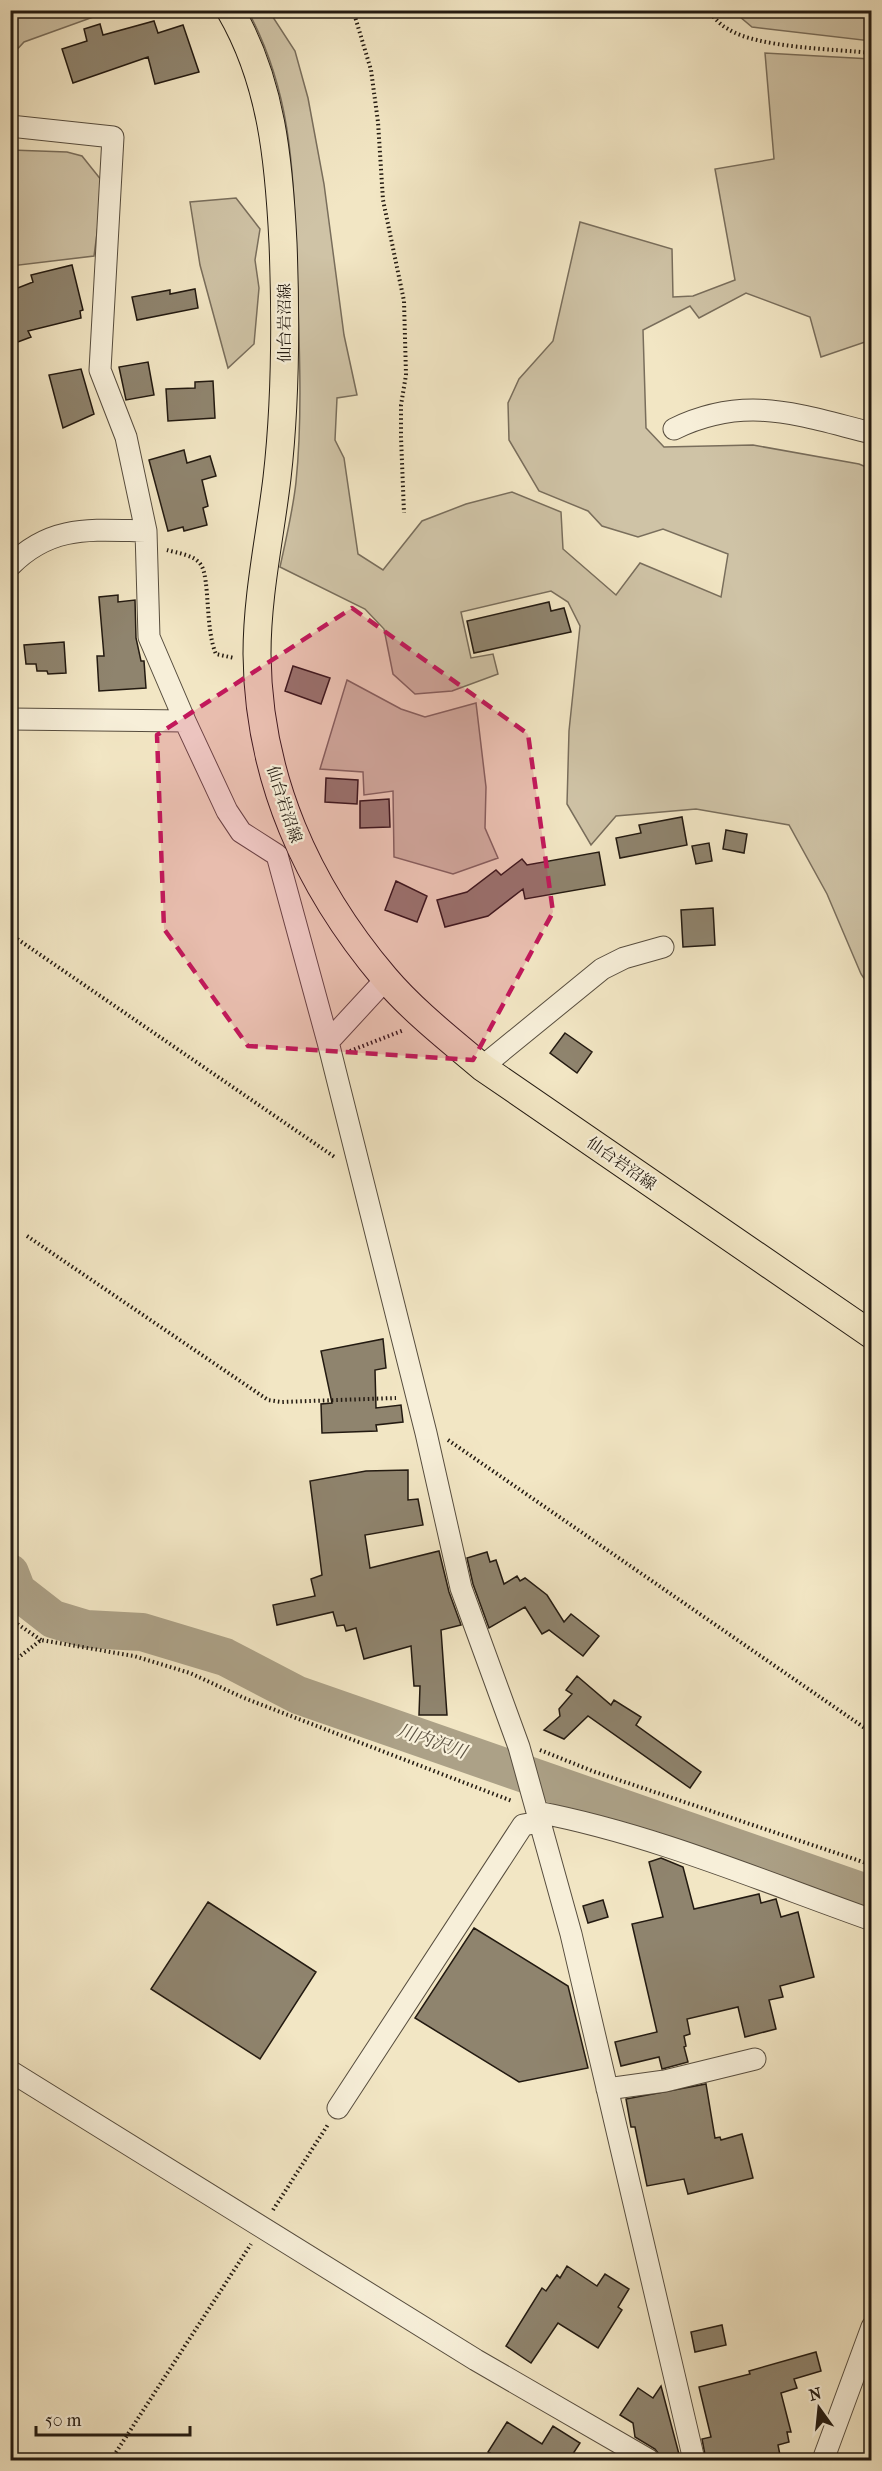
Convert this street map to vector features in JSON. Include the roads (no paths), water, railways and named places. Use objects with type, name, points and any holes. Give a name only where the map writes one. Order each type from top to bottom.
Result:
[{"type":"main road","name":"仙台岩沼線","points":[[230,10],[247,39],[261,80],[273,127],[281,207],[283,397],[277,477],[260,595],[257,657],[260,710],[265,738],[289,821],[305,861],[334,911],[386,979],[435,1028],[482,1067],[872,1335]]},
{"type":"street","points":[[10,126],[113,137],[100,370],[126,437],[146,538],[149,637],[227,811],[241,832],[277,855],[363,1176],[426,1433],[461,1588],[518,1744],[571,1934],[694,2460]]},
{"type":"street","points":[[674,429],[701,416],[749,408],[872,433]]},
{"type":"street","points":[[10,566],[28,548],[52,536],[89,530],[146,538]]},
{"type":"street","points":[[10,719],[185,721]]},
{"type":"street","points":[[482,1067],[602,969],[624,958],[663,947]]},
{"type":"street","points":[[328,1042],[386,979]]},
{"type":"street","points":[[537,1810],[645,1839],[872,1920]]},
{"type":"street","points":[[338,2108],[522,1825],[537,1810]]},
{"type":"street","points":[[607,2089],[665,2081],[755,2059]]},
{"type":"street","points":[[10,2071],[476,2360],[649,2460]]},
{"type":"street","points":[[824,2460],[872,2327]]},
{"type":"waterway","name":"川内沢川","points":[[10,1573],[17,1591],[53,1619],[86,1629],[142,1632],[225,1657],[298,1695],[872,1895]]}]
